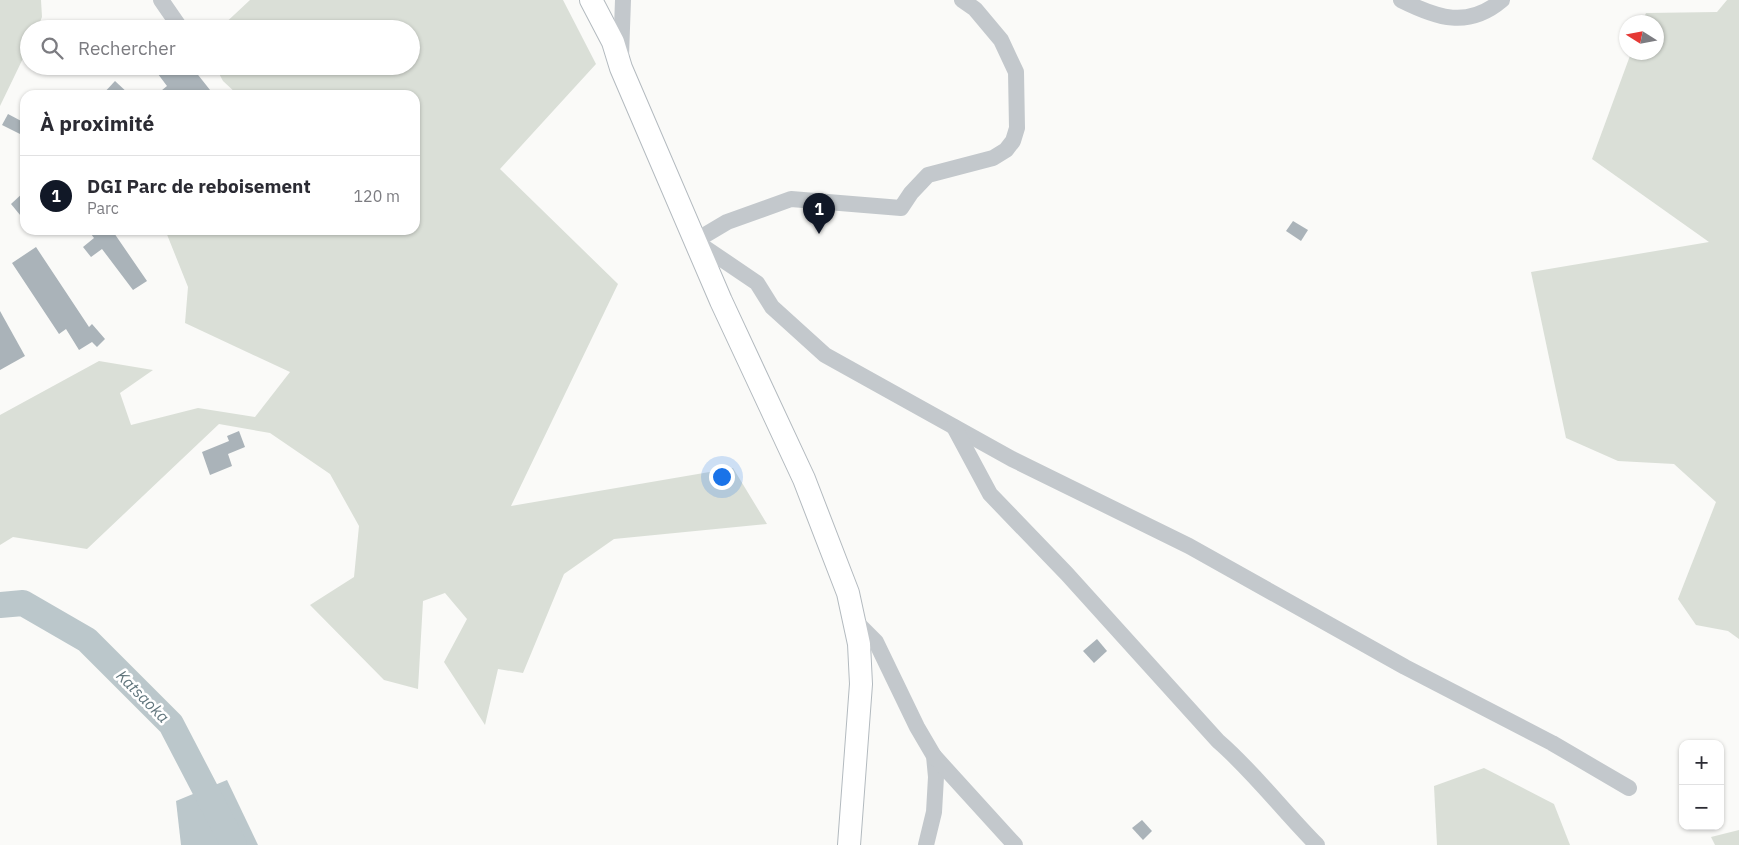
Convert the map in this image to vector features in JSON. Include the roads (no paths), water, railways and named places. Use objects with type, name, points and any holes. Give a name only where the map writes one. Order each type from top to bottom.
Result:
[{"type":"main road","points":[[591,0],[613,42],[621,68],[695,241],[828,537],[848,592],[856,622],[861,684],[849,845]]},
{"type":"street","points":[[161,0],[175,20]]},
{"type":"street","points":[[621,68],[623,0]]},
{"type":"street","points":[[962,0],[975,9],[1001,40],[1016,72],[1017,128],[1013,141],[1006,150],[983,161],[928,174],[901,208],[791,199],[727,222],[695,241],[757,283],[772,307],[825,355],[954,428],[1189,546],[1405,667],[1552,743],[1629,788]]},
{"type":"street","points":[[1401,0],[1437,15],[1460,19],[1480,15],[1502,0]]},
{"type":"street","points":[[954,428],[990,494],[1067,574],[1218,741],[1242,762],[1263,789],[1317,845]]},
{"type":"street","points":[[856,622],[876,642],[917,726],[934,756],[1015,845]]},
{"type":"street","points":[[926,845],[934,812],[936,777],[934,756]]},
{"type":"waterway","name":"Katsaoka","points":[[0,605],[23,603],[87,640],[171,724],[234,845]]},
{"type":"place","name":"DGI Parc de reboisement","points":[[819,234]]}]
